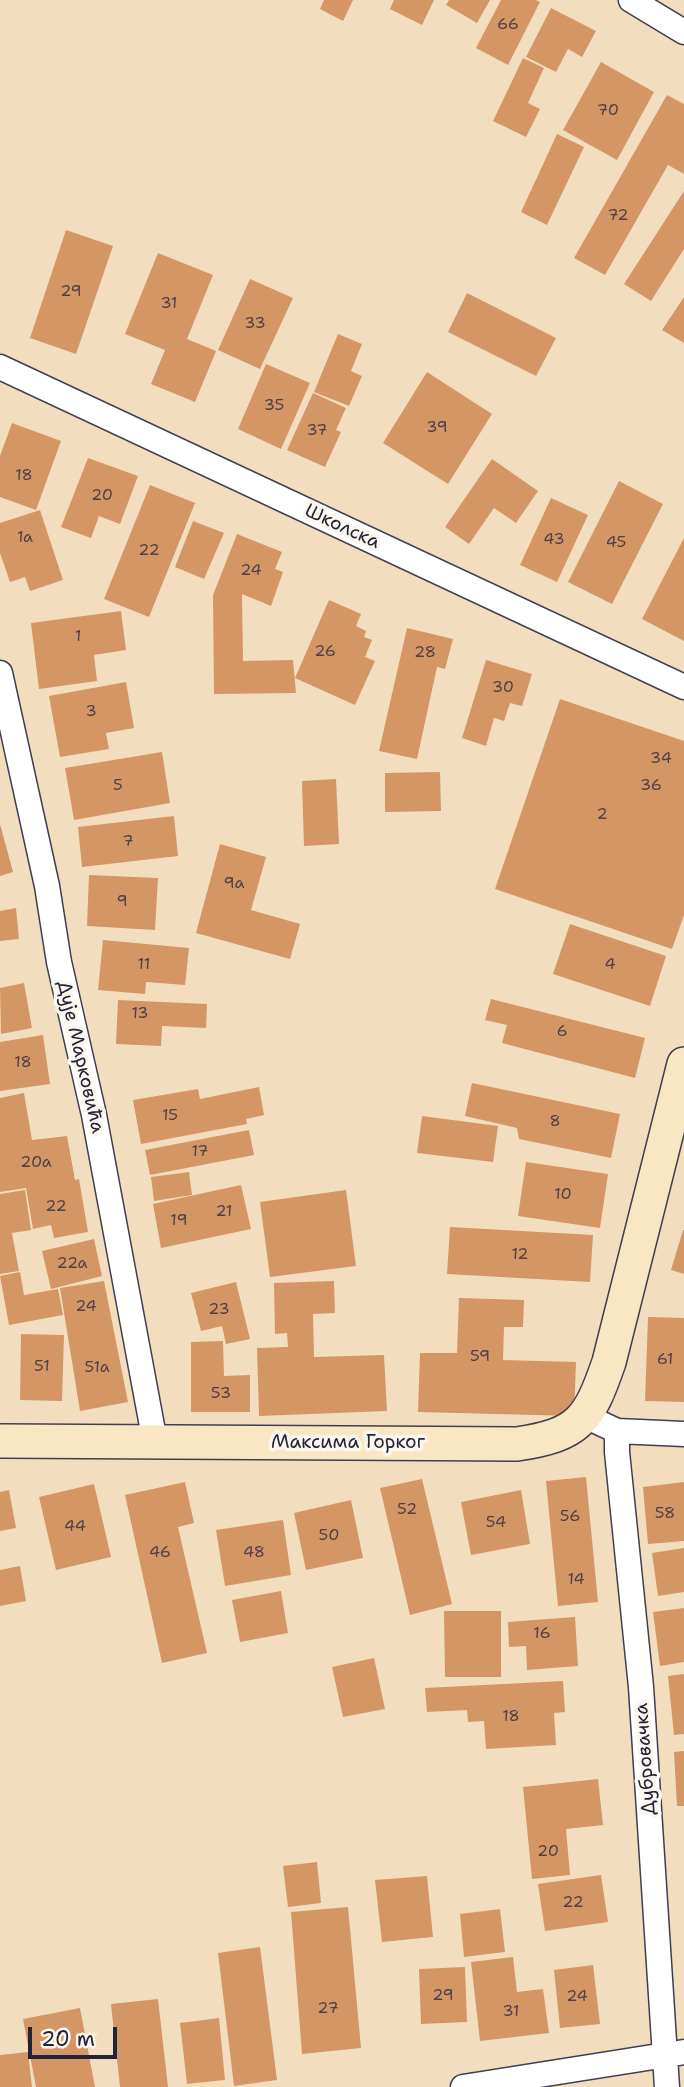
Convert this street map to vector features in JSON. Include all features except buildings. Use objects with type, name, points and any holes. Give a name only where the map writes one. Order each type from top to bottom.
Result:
[{"type":"street","points":[[631,0],[684,32]]},
{"type":"street","name":"Школска","points":[[0,367],[684,687]]},
{"type":"street","name":"Дује Марковића","points":[[0,673],[47,886],[59,962],[94,1115],[155,1442]]},
{"type":"street","points":[[684,1064],[609,1362],[597,1396],[585,1416],[617,1431],[684,1434]]},
{"type":"street","name":"Максима Горког","points":[[0,1441],[517,1444],[560,1436],[585,1416]]},
{"type":"street","name":"Дубровачка","points":[[617,1431],[674,2053],[667,2087]]},
{"type":"street","points":[[463,2087],[674,2053]]}]
